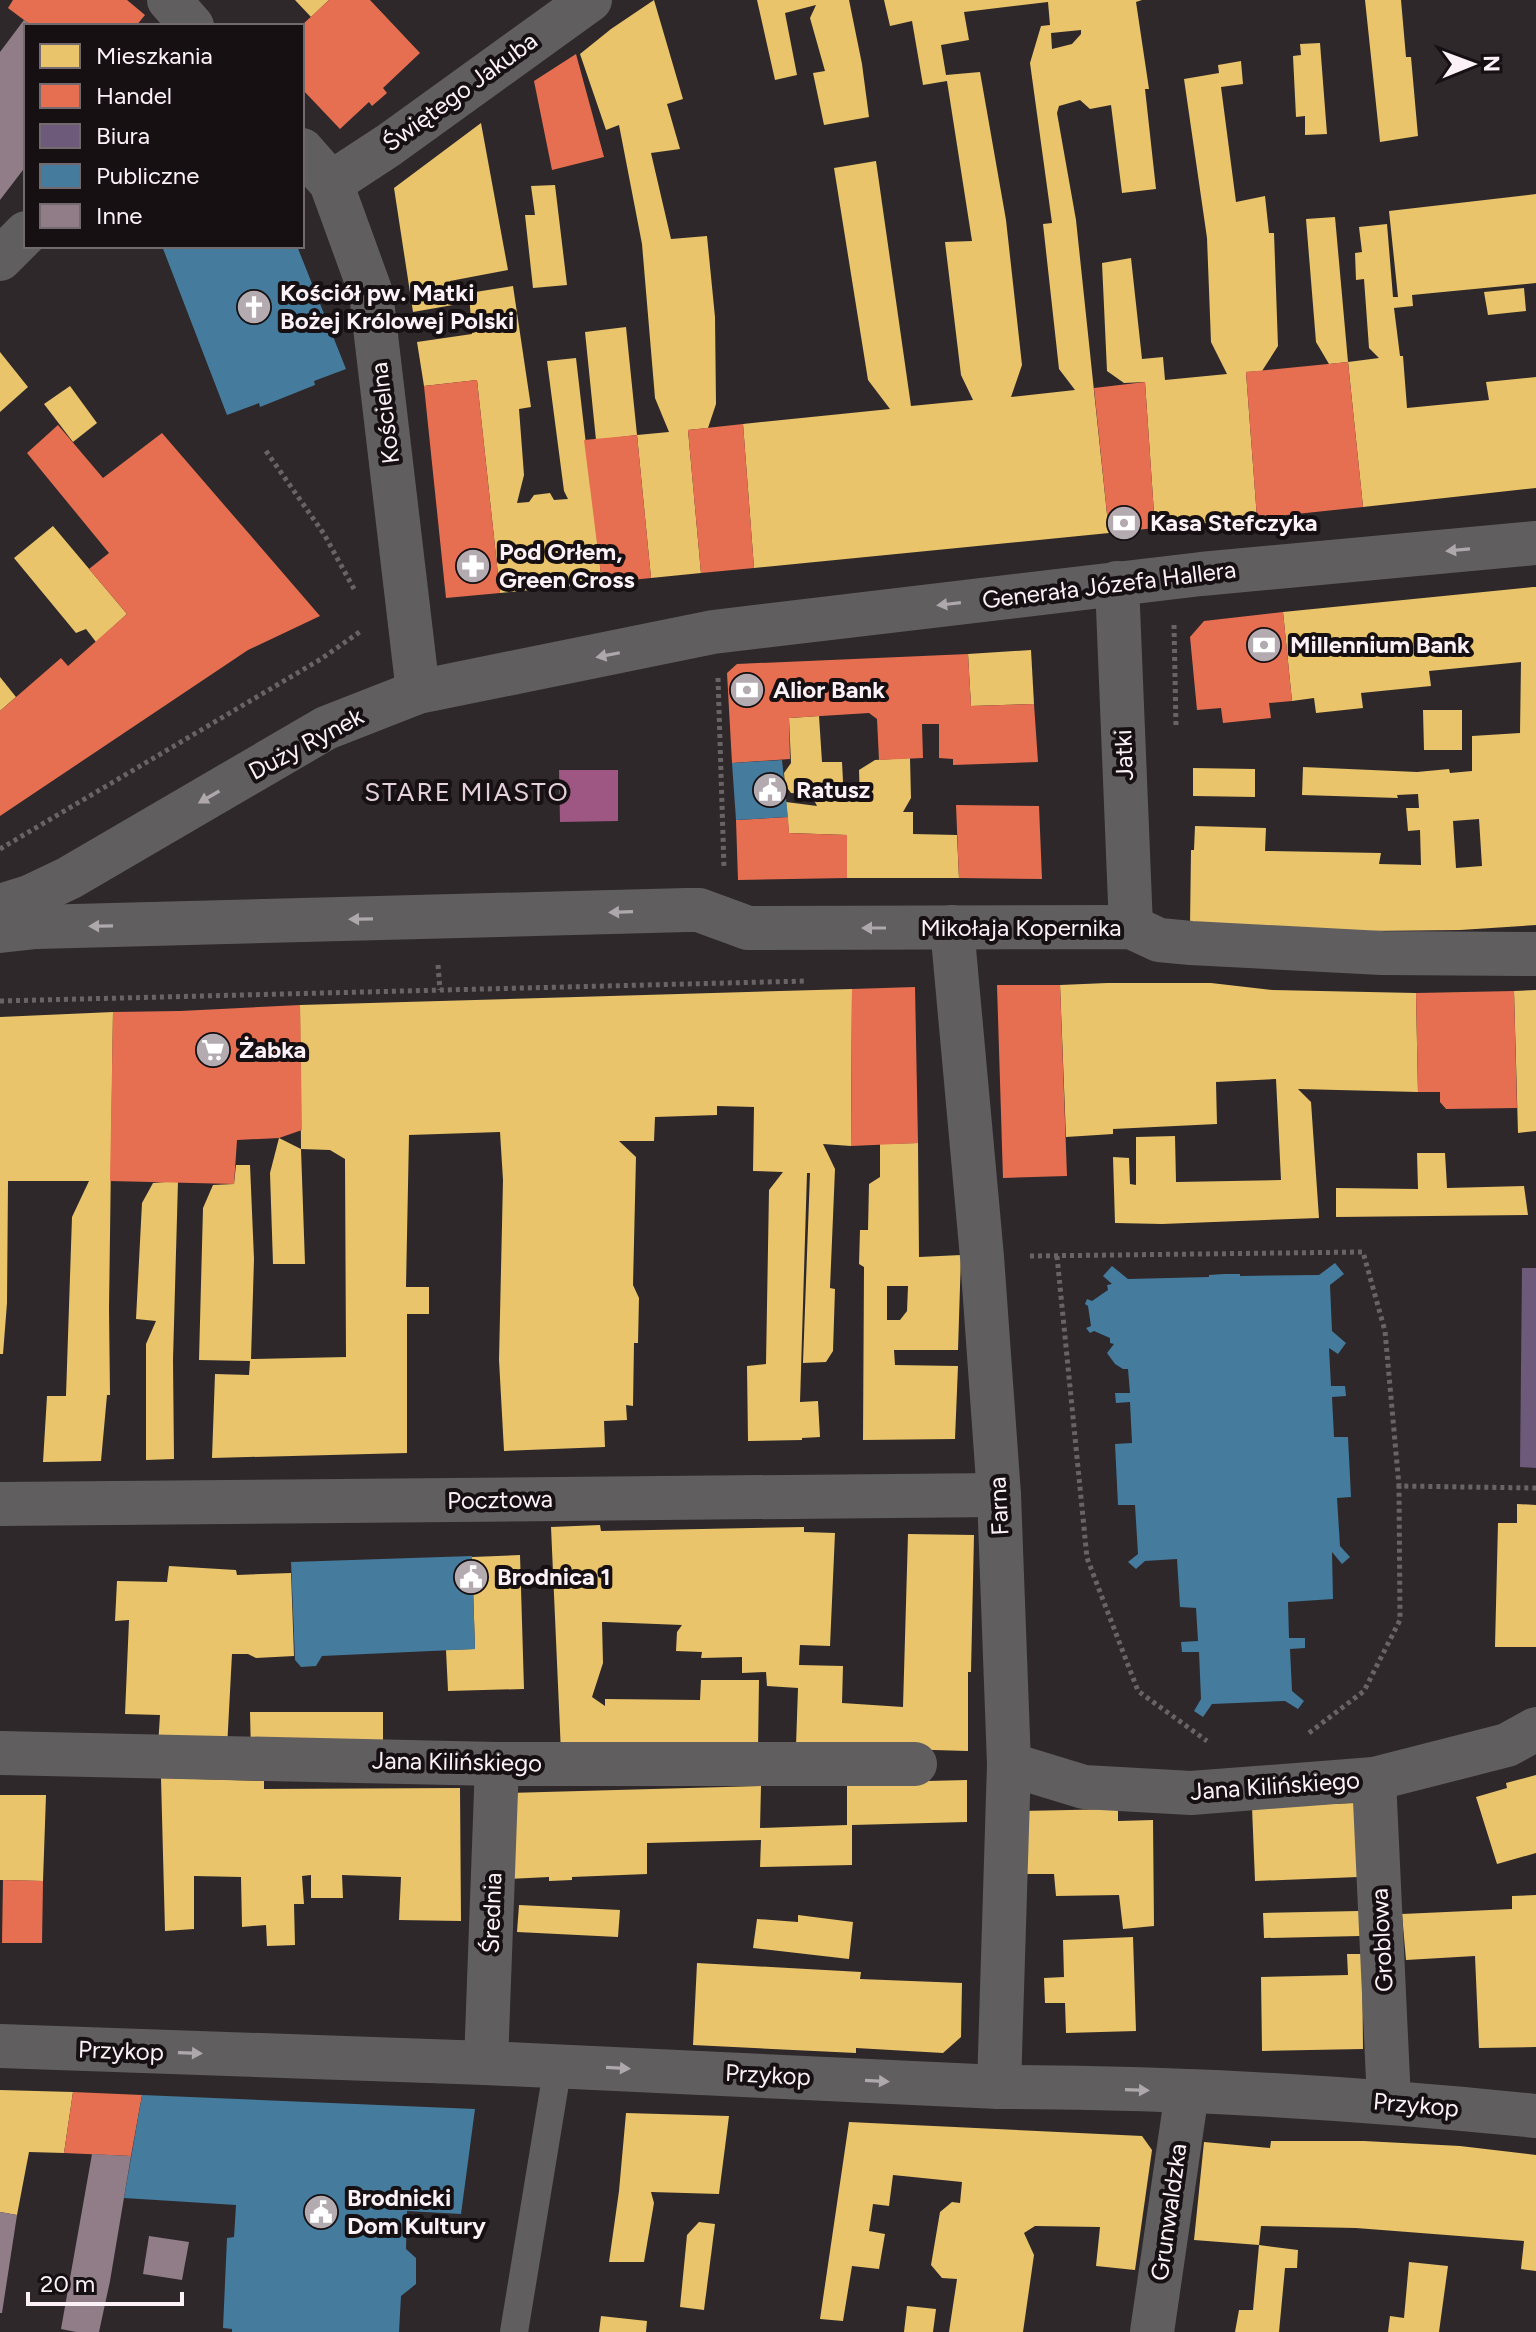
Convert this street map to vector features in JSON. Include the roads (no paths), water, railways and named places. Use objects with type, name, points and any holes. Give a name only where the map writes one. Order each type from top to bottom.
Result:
[{"type":"street","points":[[169,0],[190,24]]},
{"type":"street","name":"Świętego Jakuba","points":[[331,183],[389,145],[590,0]]},
{"type":"street","name":"Kościelna","points":[[304,152],[331,183],[371,293],[418,692]]},
{"type":"street","points":[[0,259],[24,235]]},
{"type":"street","name":"Generała Józefa Hallera","points":[[699,636],[1117,583],[1536,543]]},
{"type":"street","name":"Jatki","points":[[1117,583],[1131,927]]},
{"type":"street","name":"Duży Rynek","points":[[0,906],[29,897],[69,878],[326,728],[418,692],[699,636]]},
{"type":"street","name":"Mikołaja Kopernika","points":[[0,931],[36,927],[699,910],[748,928],[1131,927],[1159,940],[1191,943],[1382,953],[1536,954]]},
{"type":"street","name":"Farna","points":[[952,927],[982,1257],[999,1495],[1009,1764],[999,2087]]},
{"type":"street","name":"Pocztowa","points":[[0,1504],[999,1495]]},
{"type":"street","name":"Jana Kilińskiego","points":[[1009,1764],[1084,1787],[1191,1793],[1374,1779],[1507,1745],[1536,1729]]},
{"type":"street","name":"Jana Kilińskiego","points":[[0,1753],[497,1764],[915,1764]]},
{"type":"street","name":"Średnia","points":[[486,2063],[497,1764]]},
{"type":"street","name":"Groblowa","points":[[1374,1779],[1389,2101]]},
{"type":"street","name":"Przykop","points":[[0,2046],[558,2065],[999,2087],[1389,2101],[1536,2116]]},
{"type":"street","name":"Grunwaldzka","points":[[1152,2332],[1187,2092]]},
{"type":"lane","points":[[514,2332],[558,2065]]},
{"type":"place","name":"Kościół pw. Matki Bożej Królowej Polski","points":[[254,307]]},
{"type":"place","name":"Kasa Stefczyka","points":[[1124,523]]},
{"type":"place","name":"Pod Orłem, Green Cross","points":[[473,566]]},
{"type":"place","name":"Millennium Bank","points":[[1264,645]]},
{"type":"place","name":"Alior Bank","points":[[747,690]]},
{"type":"place","name":"Ratusz","points":[[770,790]]},
{"type":"place","name":"Żabka","points":[[213,1050]]},
{"type":"place","name":"Brodnica 1","points":[[471,1577]]},
{"type":"place","name":"Brodnicki Dom Kultury","points":[[321,2212]]},
{"type":"district","name":"STARE MIASTO","points":[[467,792]]}]
